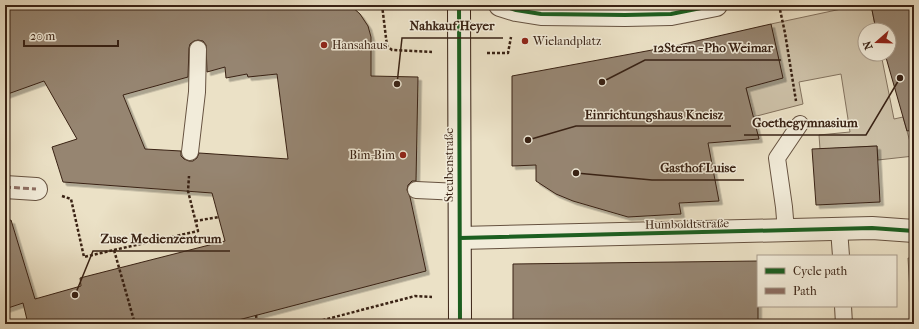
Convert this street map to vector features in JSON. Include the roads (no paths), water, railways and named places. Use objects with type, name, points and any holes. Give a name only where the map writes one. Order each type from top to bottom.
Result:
[{"type":"street","name":"Steubenstraße","points":[[459,5],[460,324]]},
{"type":"street","points":[[500,5],[516,10],[541,14],[625,15],[671,14],[716,5]]},
{"type":"street","points":[[5,187],[36,189]]},
{"type":"street","name":"Humboldtstraße","points":[[460,238],[840,230],[872,228],[914,231]]},
{"type":"lane","points":[[190,152],[197,92],[198,49]]},
{"type":"lane","points":[[786,231],[777,158],[800,124]]},
{"type":"lane","points":[[416,190],[460,192]]},
{"type":"lane","points":[[840,230],[841,255]]},
{"type":"lane","points":[[843,307],[844,324]]},
{"type":"place","name":"Wielandplatz","points":[[525,41]]},
{"type":"place","name":"Hansahaus","points":[[324,45]]},
{"type":"place","name":"Goethegymnasium","points":[[900,78]]},
{"type":"place","name":"12Stern - Pho Weimar","points":[[602,82]]},
{"type":"place","name":"Nahkauf Heyer","points":[[397,84]]},
{"type":"place","name":"Einrichtungshaus Kneisz","points":[[528,140]]},
{"type":"place","name":"Bim-Bim","points":[[403,155]]},
{"type":"place","name":"Gasthof Luise","points":[[576,173]]},
{"type":"place","name":"Zuse Medienzentrum","points":[[75,295]]}]
